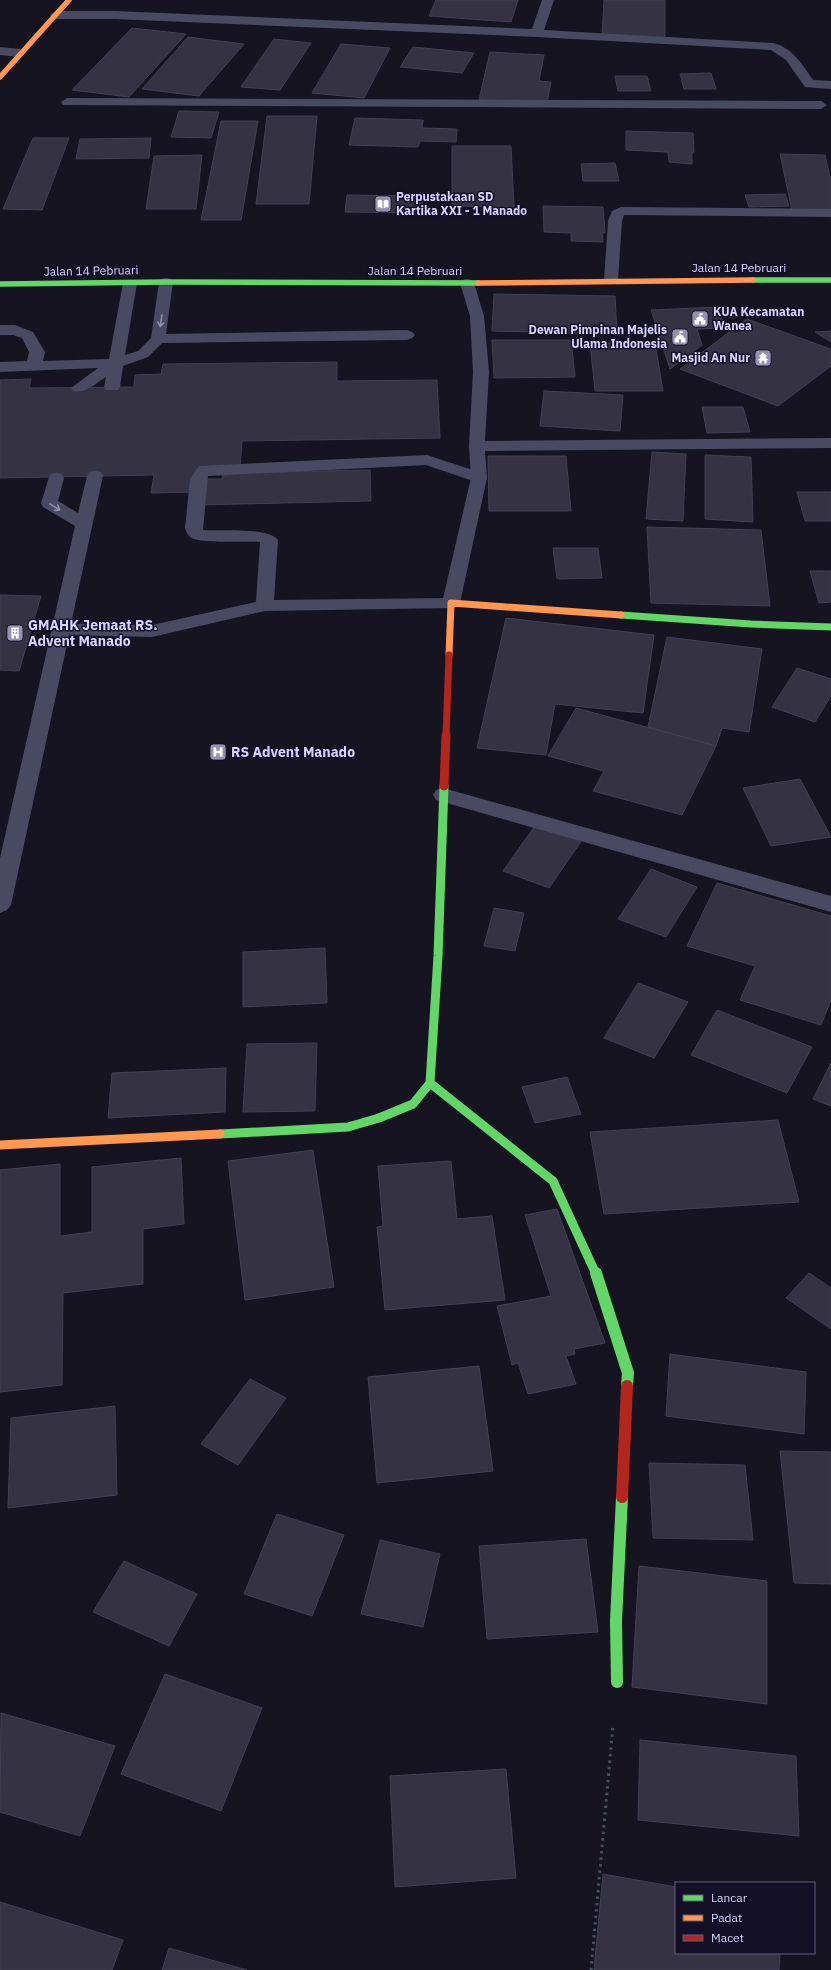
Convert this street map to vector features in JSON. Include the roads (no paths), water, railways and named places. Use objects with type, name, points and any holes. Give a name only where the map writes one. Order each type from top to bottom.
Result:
[{"type":"street","points":[[0,77],[69,0]]},
{"type":"street","points":[[537,33],[548,0]]},
{"type":"street","points":[[115,15],[124,5]]},
{"type":"street","points":[[56,15],[115,15],[537,33],[773,47],[784,50],[789,55],[809,84],[824,111],[67,102]]},
{"type":"street","points":[[0,51],[20,53]]},
{"type":"street","points":[[809,84],[831,86]]},
{"type":"street","points":[[611,280],[614,222],[616,214],[621,212],[831,213]]},
{"type":"street","name":"Jalan 14 Pebruari","points":[[0,284],[130,282],[467,283],[611,280],[831,280]]},
{"type":"street","points":[[112,387],[130,282]]},
{"type":"street","points":[[79,388],[116,363],[143,354],[158,339],[166,282]]},
{"type":"street","points":[[0,1145],[348,1127],[379,1118],[413,1104],[430,1084],[438,956],[451,603],[479,478],[477,446],[481,372],[477,316],[467,283]]},
{"type":"street","points":[[0,330],[15,330],[28,335],[37,352],[34,366]]},
{"type":"street","points":[[158,339],[407,335]]},
{"type":"street","points":[[0,367],[116,363]]},
{"type":"street","points":[[477,446],[831,443]]},
{"type":"street","points":[[265,606],[269,540],[262,537],[201,535],[194,531],[198,479],[202,471],[427,460],[479,478]]},
{"type":"street","points":[[0,905],[6,851],[61,629],[95,476]]},
{"type":"street","points":[[56,478],[49,503],[84,524]]},
{"type":"street","points":[[61,629],[152,631],[265,606],[451,603],[751,624],[831,627]]},
{"type":"street","points":[[443,795],[831,904]]},
{"type":"street","points":[[430,1084],[553,1180],[594,1267],[628,1373],[616,1621],[617,1682]]},
{"type":"place","name":"Perpustakaan SD Kartika XXI - 1 Manado","points":[[383,204]]},
{"type":"place","name":"KUA Kecamatan Wanea","points":[[700,319]]},
{"type":"place","name":"Dewan Pimpinan Majelis Ulama Indonesia","points":[[680,337]]},
{"type":"place","name":"Masjid An Nur","points":[[763,358]]},
{"type":"place","name":"GMAHK Jemaat RS. Advent Manado","points":[[15,633]]},
{"type":"place","name":"RS Advent Manado","points":[[218,752]]}]
